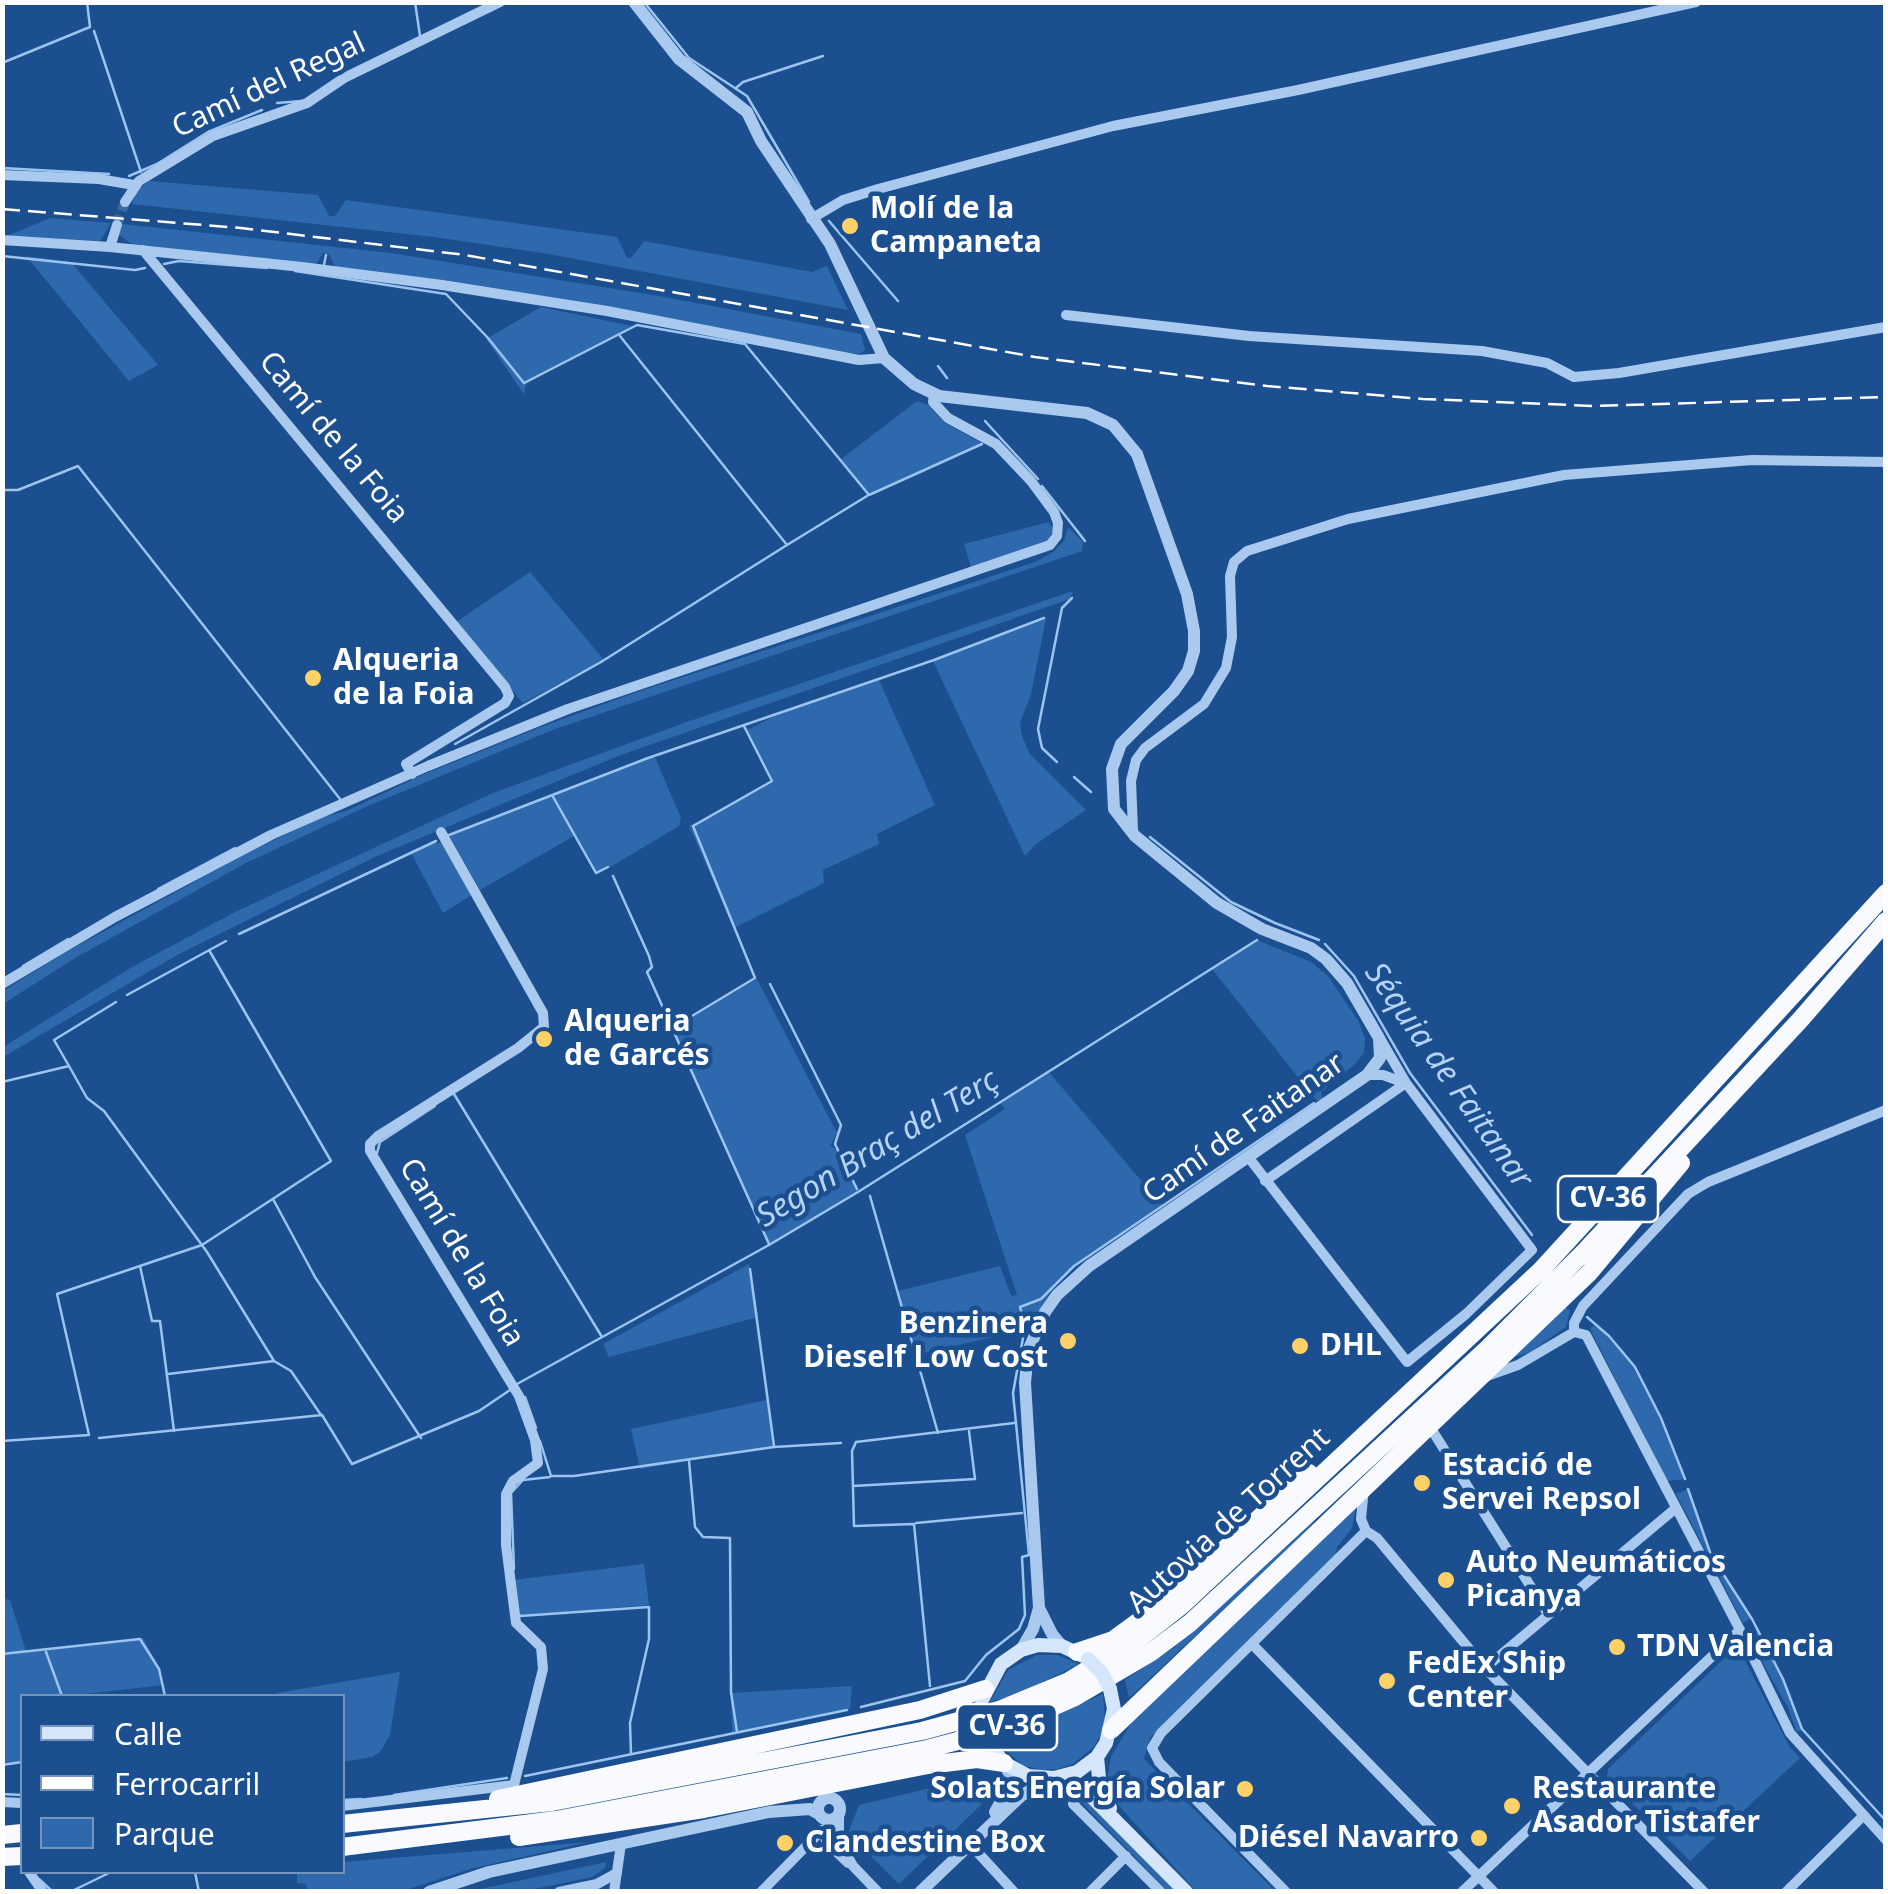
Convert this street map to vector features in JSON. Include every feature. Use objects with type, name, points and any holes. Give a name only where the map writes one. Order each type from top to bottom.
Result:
[{"type":"highway","name":"Autovia de Torrent","points":[[345,1824],[552,1802],[922,1732],[999,1710],[1069,1681],[1140,1638],[1181,1606],[1463,1344],[1592,1217],[1886,894]]},
{"type":"highway","name":"Autovia de Torrent","points":[[345,1847],[575,1817],[927,1749],[1004,1728],[1075,1697],[1150,1654],[1190,1623],[1488,1348],[1801,1019],[1886,921]]},
{"type":"highway","points":[[1112,1730],[1589,1273],[1801,1019]]},
{"type":"highway","points":[[1076,1652],[1113,1640],[1172,1597],[1312,1469],[1463,1344]]},
{"type":"highway","points":[[377,1822],[983,1698]]},
{"type":"highway","points":[[370,1845],[394,1848],[558,1833],[957,1761],[988,1759],[1006,1764]]},
{"type":"main road","points":[[1051,1778],[1077,1772],[1096,1757],[1112,1730],[1114,1709],[1102,1672],[1076,1652],[1038,1645],[1021,1650],[1001,1664],[983,1698],[982,1726],[989,1744],[1006,1764],[1028,1776],[1051,1778],[1089,1794],[1186,1892]]},
{"type":"main road","points":[[1096,1757],[1100,1788],[1114,1817]]},
{"type":"street","name":"Camí del Regal","points":[[125,202],[134,185],[212,136],[306,103],[344,78],[500,2]]},
{"type":"street","name":"Camí de Faitanar","points":[[634,2],[679,60],[747,112],[830,244],[884,358],[914,384],[934,394],[1087,412],[1113,426],[1138,454],[1187,594],[1194,631],[1188,671],[1174,691],[1121,744],[1112,769],[1114,808],[1134,836],[1217,903],[1326,958],[1348,983],[1380,1038],[1380,1058],[1367,1075],[1089,1266],[1058,1295],[1038,1324],[1028,1351],[1025,1383],[1039,1608],[1021,1650]]},
{"type":"street","points":[[812,219],[842,200],[1113,126],[1298,90],[1696,2]]},
{"type":"street","points":[[2,175],[99,179],[134,185]]},
{"type":"street","points":[[110,247],[117,225]]},
{"type":"street","points":[[2,240],[143,250],[442,285],[606,311],[860,360],[884,358]]},
{"type":"street","name":"Camí de la Foia","points":[[143,250],[505,687],[509,696],[505,703],[406,764],[412,774]]},
{"type":"street","points":[[1066,315],[1249,336],[1482,351],[1546,363],[1574,377],[1619,373],[1886,327]]},
{"type":"street","points":[[2,984],[101,924],[271,836],[412,774],[568,709],[1050,545],[1057,536],[1058,523],[1031,481],[996,444],[948,418],[933,402],[934,394]]},
{"type":"street","points":[[1134,836],[1130,781],[1136,760],[1155,740],[1204,704],[1217,685],[1230,655],[1230,576],[1234,562],[1247,551],[1348,519],[1564,475],[1752,460],[1886,462]]},
{"type":"street","name":"Camí de la Foia","points":[[345,1806],[514,1785],[543,1669],[541,1648],[516,1623],[506,1545],[506,1494],[513,1480],[538,1463],[535,1440],[518,1396],[370,1151],[370,1144],[378,1136],[518,1048],[544,1027],[543,1012],[442,832]]},
{"type":"street","points":[[1248,1158],[1406,1362],[1466,1314],[1532,1250],[1406,1083],[1380,1038]]},
{"type":"street","points":[[1367,1075],[1406,1083]]},
{"type":"street","name":"Camí de Faitanar","points":[[1265,1181],[1406,1083]]},
{"type":"street","points":[[1574,1332],[1583,1306],[1688,1194],[1708,1182],[1886,1110]]},
{"type":"street","points":[[1479,1378],[1518,1366],[1574,1332],[1586,1335],[1790,1733],[1886,1840]]},
{"type":"street","points":[[1430,1427],[1548,1614]]},
{"type":"street","points":[[1364,1486],[1361,1519],[1366,1531],[1377,1538],[1485,1668],[1704,1892]]},
{"type":"street","points":[[1485,1668],[1676,1508]]},
{"type":"street","points":[[1286,1892],[1159,1762],[1152,1748],[1161,1733],[1366,1531]]},
{"type":"street","name":"Camí de Faitanar","points":[[1039,1608],[1052,1634],[1076,1652]]},
{"type":"street","points":[[1462,1892],[1740,1630]]},
{"type":"street","points":[[1252,1644],[1494,1892]]},
{"type":"street","points":[[986,1827],[1006,1793],[1006,1764]]},
{"type":"street","points":[[920,1892],[1021,1796],[1051,1778]]},
{"type":"street","points":[[852,1781],[844,1788],[839,1837],[854,1866]]},
{"type":"street","points":[[430,1892],[489,1872],[826,1798],[837,1801],[840,1811]]},
{"type":"street","points":[[826,1798],[819,1804],[827,1843],[878,1892]]},
{"type":"street","points":[[1073,1804],[1161,1892]]},
{"type":"street","points":[[770,1812],[803,1809],[821,1820],[830,1820],[840,1811]]},
{"type":"street","points":[[1786,1892],[1864,1815]]},
{"type":"street","points":[[761,1892],[821,1820]]},
{"type":"street","points":[[597,1884],[612,1892],[621,1844]]},
{"type":"street","points":[[969,1844],[1014,1892]]},
{"type":"street","points":[[1090,1892],[1126,1856]]},
{"type":"street","points":[[559,1892],[597,1884],[617,1873]]},
{"type":"green space","points":[[149,181],[318,195],[329,216],[335,216],[346,200],[617,237],[627,258],[644,241],[812,272],[827,266],[848,310],[549,254],[434,237],[132,204],[136,192]]},
{"type":"green space","points":[[50,218],[111,223],[100,241],[7,236]]},
{"type":"green space","points":[[123,224],[391,253],[659,296],[861,334],[865,350],[860,354],[848,353],[614,308],[335,267],[329,254],[323,253],[316,265],[133,245],[119,235]]},
{"type":"green space","points":[[26,256],[71,262],[158,365],[129,381]]},
{"type":"green space","points":[[541,307],[632,326],[526,384],[524,394],[486,339]]},
{"type":"green space","points":[[917,401],[928,405],[945,423],[984,444],[868,494],[840,460]]},
{"type":"green space","points":[[1049,522],[1053,529],[1046,547],[972,570],[964,544]]},
{"type":"green space","points":[[1068,527],[1083,542],[1082,551],[555,729],[370,805],[246,863],[75,958],[3,1004],[3,991],[66,952],[253,850],[323,817],[346,811],[538,728],[637,692],[1035,562],[1064,541]]},
{"type":"green space","points":[[530,572],[604,660],[523,703],[456,622]]},
{"type":"green space","points":[[1073,591],[1070,599],[618,756],[377,856],[179,954],[3,1057],[3,1047],[132,967],[237,911],[493,793],[684,723]]},
{"type":"green space","points":[[1046,619],[1031,694],[1020,723],[1022,736],[1030,754],[1086,810],[1025,856],[933,661]]},
{"type":"green space","points":[[879,680],[935,805],[877,834],[879,844],[823,870],[824,883],[734,928],[689,826],[773,780],[747,730],[783,712]]},
{"type":"green space","points":[[654,755],[681,818],[679,826],[597,875],[574,836],[480,890],[449,835]]},
{"type":"green space","points":[[442,843],[472,895],[443,913],[410,851]]},
{"type":"green space","points":[[1257,940],[1311,962],[1328,976],[1359,1022],[1365,1039],[1364,1053],[1321,1092],[1323,1099],[1317,1101],[1212,969]]},
{"type":"green space","points":[[757,979],[837,1133],[830,1146],[836,1149],[858,1192],[769,1245],[672,1029]]},
{"type":"green space","points":[[1048,1071],[1162,1205],[1081,1260],[1057,1282],[1027,1329],[916,1355],[898,1291],[1000,1266],[1011,1296],[1017,1295],[965,1135],[1005,1109],[1000,1103]]},
{"type":"green space","points":[[749,1264],[758,1317],[609,1357],[603,1344]]},
{"type":"green space","points":[[1564,1305],[1570,1311],[1566,1327],[1530,1352],[1512,1358]]},
{"type":"green space","points":[[1596,1323],[1635,1368],[1661,1418],[1685,1479],[1667,1481],[1590,1329]]},
{"type":"green space","points":[[767,1400],[773,1447],[640,1469],[631,1429]]},
{"type":"green space","points":[[1688,1489],[1711,1555],[1752,1618],[1743,1623],[1676,1494]]},
{"type":"green space","points":[[1357,1503],[1352,1528],[1336,1554],[1150,1738],[1144,1759],[1275,1891],[1196,1891],[1111,1797],[1107,1780],[1111,1757],[1137,1713]]},
{"type":"green space","points":[[1313,1523],[1129,1698],[1125,1680],[1173,1648]]},
{"type":"green space","points":[[644,1564],[649,1605],[518,1616],[513,1580]]},
{"type":"green space","points":[[2,1589],[5,1599],[10,1600],[26,1651],[143,1638],[163,1685],[86,1694],[20,1694],[20,1763],[3,1766]]},
{"type":"green space","points":[[1757,1629],[1783,1679],[1802,1729],[1797,1733],[1788,1708],[1747,1635]]},
{"type":"green space","points":[[1733,1650],[1740,1651],[1789,1746],[1800,1758],[1690,1861],[1607,1778],[1608,1769]]},
{"type":"green space","points":[[1037,1655],[1057,1655],[1079,1664],[1018,1694],[990,1702],[1008,1670]]},
{"type":"green space","points":[[400,1672],[390,1735],[380,1752],[345,1762],[345,1694],[277,1693]]},
{"type":"green space","points":[[852,1686],[850,1709],[732,1733],[731,1693]]},
{"type":"green space","points":[[1103,1694],[1105,1719],[1101,1733],[1095,1746],[1073,1764],[1041,1770],[1022,1765],[996,1741]]},
{"type":"green space","points":[[960,1781],[982,1804],[899,1884],[848,1833],[859,1805]]},
{"type":"green space","points":[[1087,1800],[1175,1891],[1168,1891],[1082,1803],[1066,1801]]},
{"type":"green space","points":[[589,1842],[470,1869],[403,1891],[309,1891],[305,1884],[297,1883],[297,1874],[345,1874],[345,1862]]},
{"type":"green space","points":[[606,1862],[605,1868],[592,1877],[525,1891],[471,1891]]},
{"type":"waterway","points":[[2,63],[90,27],[87,2]]},
{"type":"waterway","points":[[415,2],[420,36]]},
{"type":"waterway","name":"Séquia de Faitanar","points":[[644,2],[689,58],[747,96],[809,202]]},
{"type":"waterway","points":[[94,31],[141,172]]},
{"type":"waterway","points":[[736,88],[743,82],[823,56]]},
{"type":"waterway","points":[[277,103],[301,101]]},
{"type":"waterway","points":[[129,176],[157,164],[208,132],[262,110]]},
{"type":"waterway","points":[[2,168],[109,174]]},
{"type":"waterway","name":"Séquia de Faitanar","points":[[829,221],[898,301]]},
{"type":"waterway","points":[[324,265],[326,255]]},
{"type":"waterway","points":[[2,256],[145,268]]},
{"type":"waterway","points":[[164,264],[179,261],[267,268]]},
{"type":"waterway","points":[[295,271],[446,294],[524,383],[637,325],[745,344],[869,495],[982,444]]},
{"type":"waterway","points":[[620,336],[787,545],[867,496]]},
{"type":"waterway","name":"Séquia de Faitanar","points":[[938,366],[947,378]]},
{"type":"waterway","name":"Séquia de Faitanar","points":[[985,421],[1038,479]]},
{"type":"waterway","points":[[2,490],[18,490],[78,466],[340,799]]},
{"type":"waterway","name":"Séquia de Faitanar","points":[[1042,486],[1085,541]]},
{"type":"waterway","points":[[455,744],[601,662],[787,545]]},
{"type":"waterway","name":"Séquia de Faitanar","points":[[1057,762],[1042,748],[1038,729],[1062,608],[1072,598]]},
{"type":"waterway","points":[[449,835],[648,758],[1044,618]]},
{"type":"waterway","points":[[672,1028],[755,978],[693,826],[772,781],[744,726]]},
{"type":"waterway","name":"Séquia de Faitanar","points":[[1074,777],[1091,792]]},
{"type":"waterway","points":[[552,795],[596,873],[608,867]]},
{"type":"waterway","name":"Séquia de Faitanar","points":[[1150,837],[1231,902],[1319,940]]},
{"type":"waterway","points":[[239,934],[436,841]]},
{"type":"waterway","points":[[158,889],[235,848]]},
{"type":"waterway","points":[[613,876],[649,956],[652,967],[647,972],[769,1244]]},
{"type":"waterway","points":[[23,966],[68,939]]},
{"type":"waterway","name":"Segon Braç del Terç","points":[[517,1384],[858,1192],[1257,940]]},
{"type":"waterway","points":[[127,995],[226,941]]},
{"type":"waterway","name":"Séquia de Faitanar","points":[[1325,944],[1354,976],[1410,1073],[1532,1235]]},
{"type":"waterway","points":[[2,1441],[89,1435],[57,1294],[202,1245],[331,1161],[209,950]]},
{"type":"waterway","points":[[770,984],[841,1125],[835,1144],[857,1189]]},
{"type":"waterway","points":[[2,1082],[69,1066],[54,1040],[116,1002]]},
{"type":"waterway","points":[[69,1066],[87,1098],[104,1111],[207,1252],[274,1361],[291,1371],[321,1415]]},
{"type":"waterway","points":[[454,1094],[602,1337]]},
{"type":"waterway","points":[[861,1707],[965,1681],[986,1655],[1019,1629],[1025,1615],[1022,1557],[1029,1555],[1013,1393],[1025,1327],[1020,1307],[1041,1299],[1074,1266],[1314,1103]]},
{"type":"waterway","points":[[377,1153],[380,1142],[435,1106]]},
{"type":"waterway","points":[[870,1196],[938,1433]]},
{"type":"waterway","points":[[273,1199],[315,1277],[421,1438]]},
{"type":"waterway","points":[[140,1266],[152,1321],[160,1321],[174,1431]]},
{"type":"waterway","points":[[750,1269],[774,1446]]},
{"type":"waterway","name":"Séquia de Faitanar","points":[[1587,1317],[1635,1367],[1685,1479]]},
{"type":"waterway","points":[[168,1374],[274,1361]]},
{"type":"waterway","name":"Segon Braç del Terç","points":[[99,1438],[322,1415],[352,1464],[479,1411],[510,1390]]},
{"type":"waterway","points":[[525,1397],[536,1428]]},
{"type":"waterway","points":[[930,1686],[914,1524],[854,1526],[852,1451],[856,1442],[1014,1423]]},
{"type":"waterway","points":[[853,1486],[975,1479],[969,1431]]},
{"type":"waterway","points":[[540,1441],[551,1476],[774,1447],[841,1443]]},
{"type":"waterway","points":[[689,1461],[695,1527],[703,1537],[730,1538],[731,1692],[737,1732]]},
{"type":"waterway","points":[[514,1569],[511,1493],[523,1480],[550,1477]]},
{"type":"waterway","name":"Séquia de Faitanar","points":[[1688,1489],[1711,1555],[1752,1619],[1783,1679],[1802,1729],[1886,1821]]},
{"type":"waterway","points":[[916,1523],[1022,1513]]},
{"type":"waterway","points":[[519,1614],[649,1607],[649,1639],[630,1723],[631,1754]]},
{"type":"waterway","points":[[2,1654],[140,1639],[159,1669],[165,1694]]},
{"type":"waterway","points":[[46,1652],[61,1694]]},
{"type":"waterway","points":[[525,1776],[847,1710]]},
{"type":"waterway","points":[[2,1765],[20,1762]]},
{"type":"waterway","points":[[394,1795],[507,1778]]},
{"type":"waterway","points":[[2,1794],[20,1795]]},
{"type":"waterway","points":[[345,1800],[361,1799]]},
{"type":"waterway","points":[[70,1892],[107,1874]]},
{"type":"waterway","points":[[195,1874],[199,1892]]},
{"type":"waterway","points":[[39,1879],[53,1892]]},
{"type":"tunnel","points":[[117,225],[125,202]]},
{"type":"railway","points":[[2,209],[241,228],[465,255],[1035,357],[1267,386],[1423,399],[1595,406],[1886,397]]},
{"type":"place","name":"Molí de la Campaneta","points":[[850,226]]},
{"type":"place","name":"Alqueria de la Foia","points":[[313,678]]},
{"type":"place","name":"Alqueria de Garcés","points":[[544,1039]]},
{"type":"place","name":"Benzinera Dieself Low Cost","points":[[1068,1341]]},
{"type":"place","name":"DHL","points":[[1300,1346]]},
{"type":"place","name":"Estació de Servei Repsol","points":[[1422,1483]]},
{"type":"place","name":"Auto Neumáticos Picanya","points":[[1446,1580]]},
{"type":"place","name":"TDN Valencia","points":[[1617,1647]]},
{"type":"place","name":"FedEx Ship Center","points":[[1387,1681]]},
{"type":"place","name":"Solats Energía Solar","points":[[1245,1789]]},
{"type":"place","name":"Restaurante Asador Tistafer","points":[[1512,1806]]},
{"type":"place","name":"Diésel Navarro","points":[[1479,1838]]},
{"type":"place","name":"Clandestine Box","points":[[785,1843]]}]
